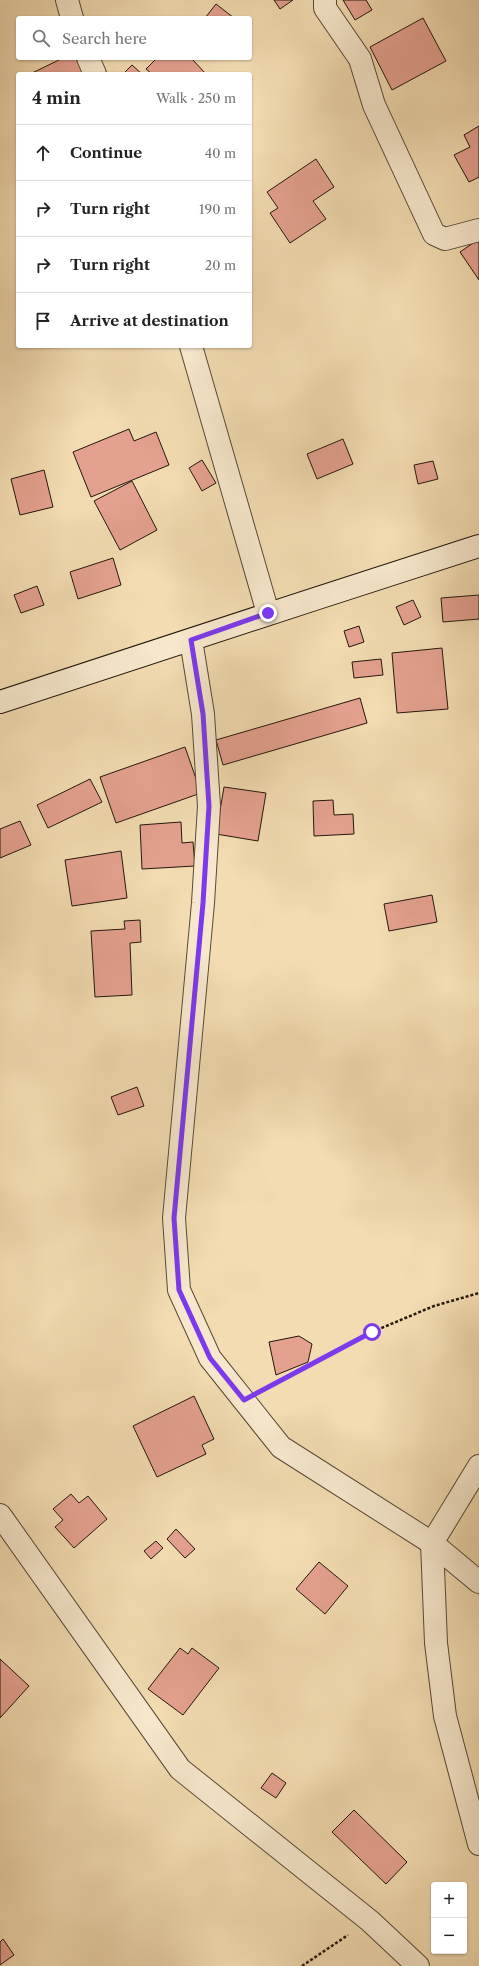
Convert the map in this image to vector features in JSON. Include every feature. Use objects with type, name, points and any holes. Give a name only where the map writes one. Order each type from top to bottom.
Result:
[{"type":"street","points":[[67,0],[71,16]]},
{"type":"street","points":[[325,0],[325,8],[360,58],[374,106],[434,234],[445,239],[479,230]]},
{"type":"street","points":[[89,60],[93,72]]},
{"type":"street","points":[[192,348],[268,613]]},
{"type":"street","points":[[0,702],[191,640],[268,613],[479,546]]},
{"type":"street","points":[[191,640],[203,714],[209,806],[203,903],[174,1218],[179,1290],[210,1358],[280,1447],[432,1543],[479,1582]]},
{"type":"street","points":[[479,1466],[432,1543],[436,1643],[444,1716],[479,1844]]},
{"type":"street","points":[[0,1515],[180,1769],[370,1920],[418,1966]]},
{"type":"path","points":[[244,1400],[372,1332],[434,1306],[479,1293]]},
{"type":"path","points":[[302,1966],[370,1920]]},
{"type":"building","points":[[274,0],[293,0],[280,9]]},
{"type":"building","points":[[343,0],[366,0],[372,10],[355,20]]},
{"type":"building","points":[[216,4],[231,16],[207,16]]},
{"type":"building","points":[[423,18],[446,61],[392,90],[370,47]]},
{"type":"building","points":[[59,60],[80,60],[85,72],[34,72]]},
{"type":"building","points":[[155,60],[193,60],[204,72],[150,72],[146,69]]},
{"type":"building","points":[[132,65],[140,72],[125,72]]},
{"type":"building","points":[[479,126],[479,177],[469,182],[454,155],[470,147],[464,135]]},
{"type":"building","points":[[316,159],[334,187],[313,201],[326,219],[290,243],[270,213],[278,208],[267,192]]},
{"type":"building","points":[[479,239],[479,280],[460,252]]},
{"type":"building","points":[[129,429],[134,441],[156,432],[169,465],[91,497],[73,452]]},
{"type":"building","points":[[343,439],[353,464],[317,479],[307,454]]},
{"type":"building","points":[[202,460],[216,483],[202,491],[189,468]]},
{"type":"building","points":[[433,461],[438,479],[418,484],[414,465]]},
{"type":"building","points":[[44,470],[53,507],[20,515],[11,479]]},
{"type":"building","points":[[132,481],[157,530],[120,550],[94,501]]},
{"type":"building","points":[[113,558],[121,585],[78,599],[70,572]]},
{"type":"building","points":[[37,586],[44,605],[21,613],[14,595]]},
{"type":"building","points":[[479,595],[479,619],[443,622],[441,598]]},
{"type":"building","points":[[413,600],[421,617],[404,625],[396,607]]},
{"type":"building","points":[[359,626],[364,642],[349,647],[344,631]]},
{"type":"building","points":[[442,648],[448,709],[397,713],[392,653]]},
{"type":"building","points":[[381,659],[383,675],[354,678],[352,662]]},
{"type":"building","points":[[360,698],[367,723],[223,765],[216,740]]},
{"type":"building","points":[[185,747],[201,793],[116,823],[100,777]]},
{"type":"building","points":[[90,779],[102,802],[48,828],[37,805]]},
{"type":"building","points":[[224,787],[266,793],[258,841],[216,834]]},
{"type":"building","points":[[333,800],[334,815],[353,814],[354,834],[314,836],[313,801]]},
{"type":"building","points":[[20,821],[31,845],[0,858],[0,829]]},
{"type":"building","points":[[181,822],[182,843],[193,842],[195,866],[142,869],[140,825]]},
{"type":"building","points":[[121,851],[127,898],[72,906],[65,860]]},
{"type":"building","points":[[432,895],[437,922],[389,931],[384,904]]},
{"type":"building","points":[[140,920],[141,942],[130,943],[132,995],[95,997],[91,931],[125,929],[124,921]]},
{"type":"building","points":[[137,1087],[144,1106],[118,1115],[111,1097]]},
{"type":"building","points":[[299,1336],[312,1344],[308,1362],[276,1375],[269,1342]]},
{"type":"building","points":[[194,1396],[214,1439],[202,1445],[206,1454],[157,1477],[133,1426]]},
{"type":"building","points":[[71,1494],[79,1503],[88,1496],[107,1519],[74,1548],[55,1527],[63,1520],[53,1509]]},
{"type":"building","points":[[176,1529],[195,1549],[185,1558],[167,1539]]},
{"type":"building","points":[[156,1541],[163,1548],[151,1559],[144,1551]]},
{"type":"building","points":[[319,1562],[348,1586],[325,1614],[296,1589]]},
{"type":"building","points":[[180,1648],[188,1654],[192,1648],[219,1668],[183,1715],[148,1689]]},
{"type":"building","points":[[0,1659],[29,1686],[0,1718]]},
{"type":"building","points":[[272,1773],[286,1783],[276,1798],[261,1788]]},
{"type":"building","points":[[354,1810],[407,1862],[386,1884],[332,1832]]},
{"type":"building","points":[[3,1939],[14,1955],[0,1965],[0,1942]]},
{"type":"route","points":[[268,613],[191,640],[203,714],[209,806],[203,903],[174,1218],[179,1290],[210,1358],[244,1400],[372,1332]]}]
